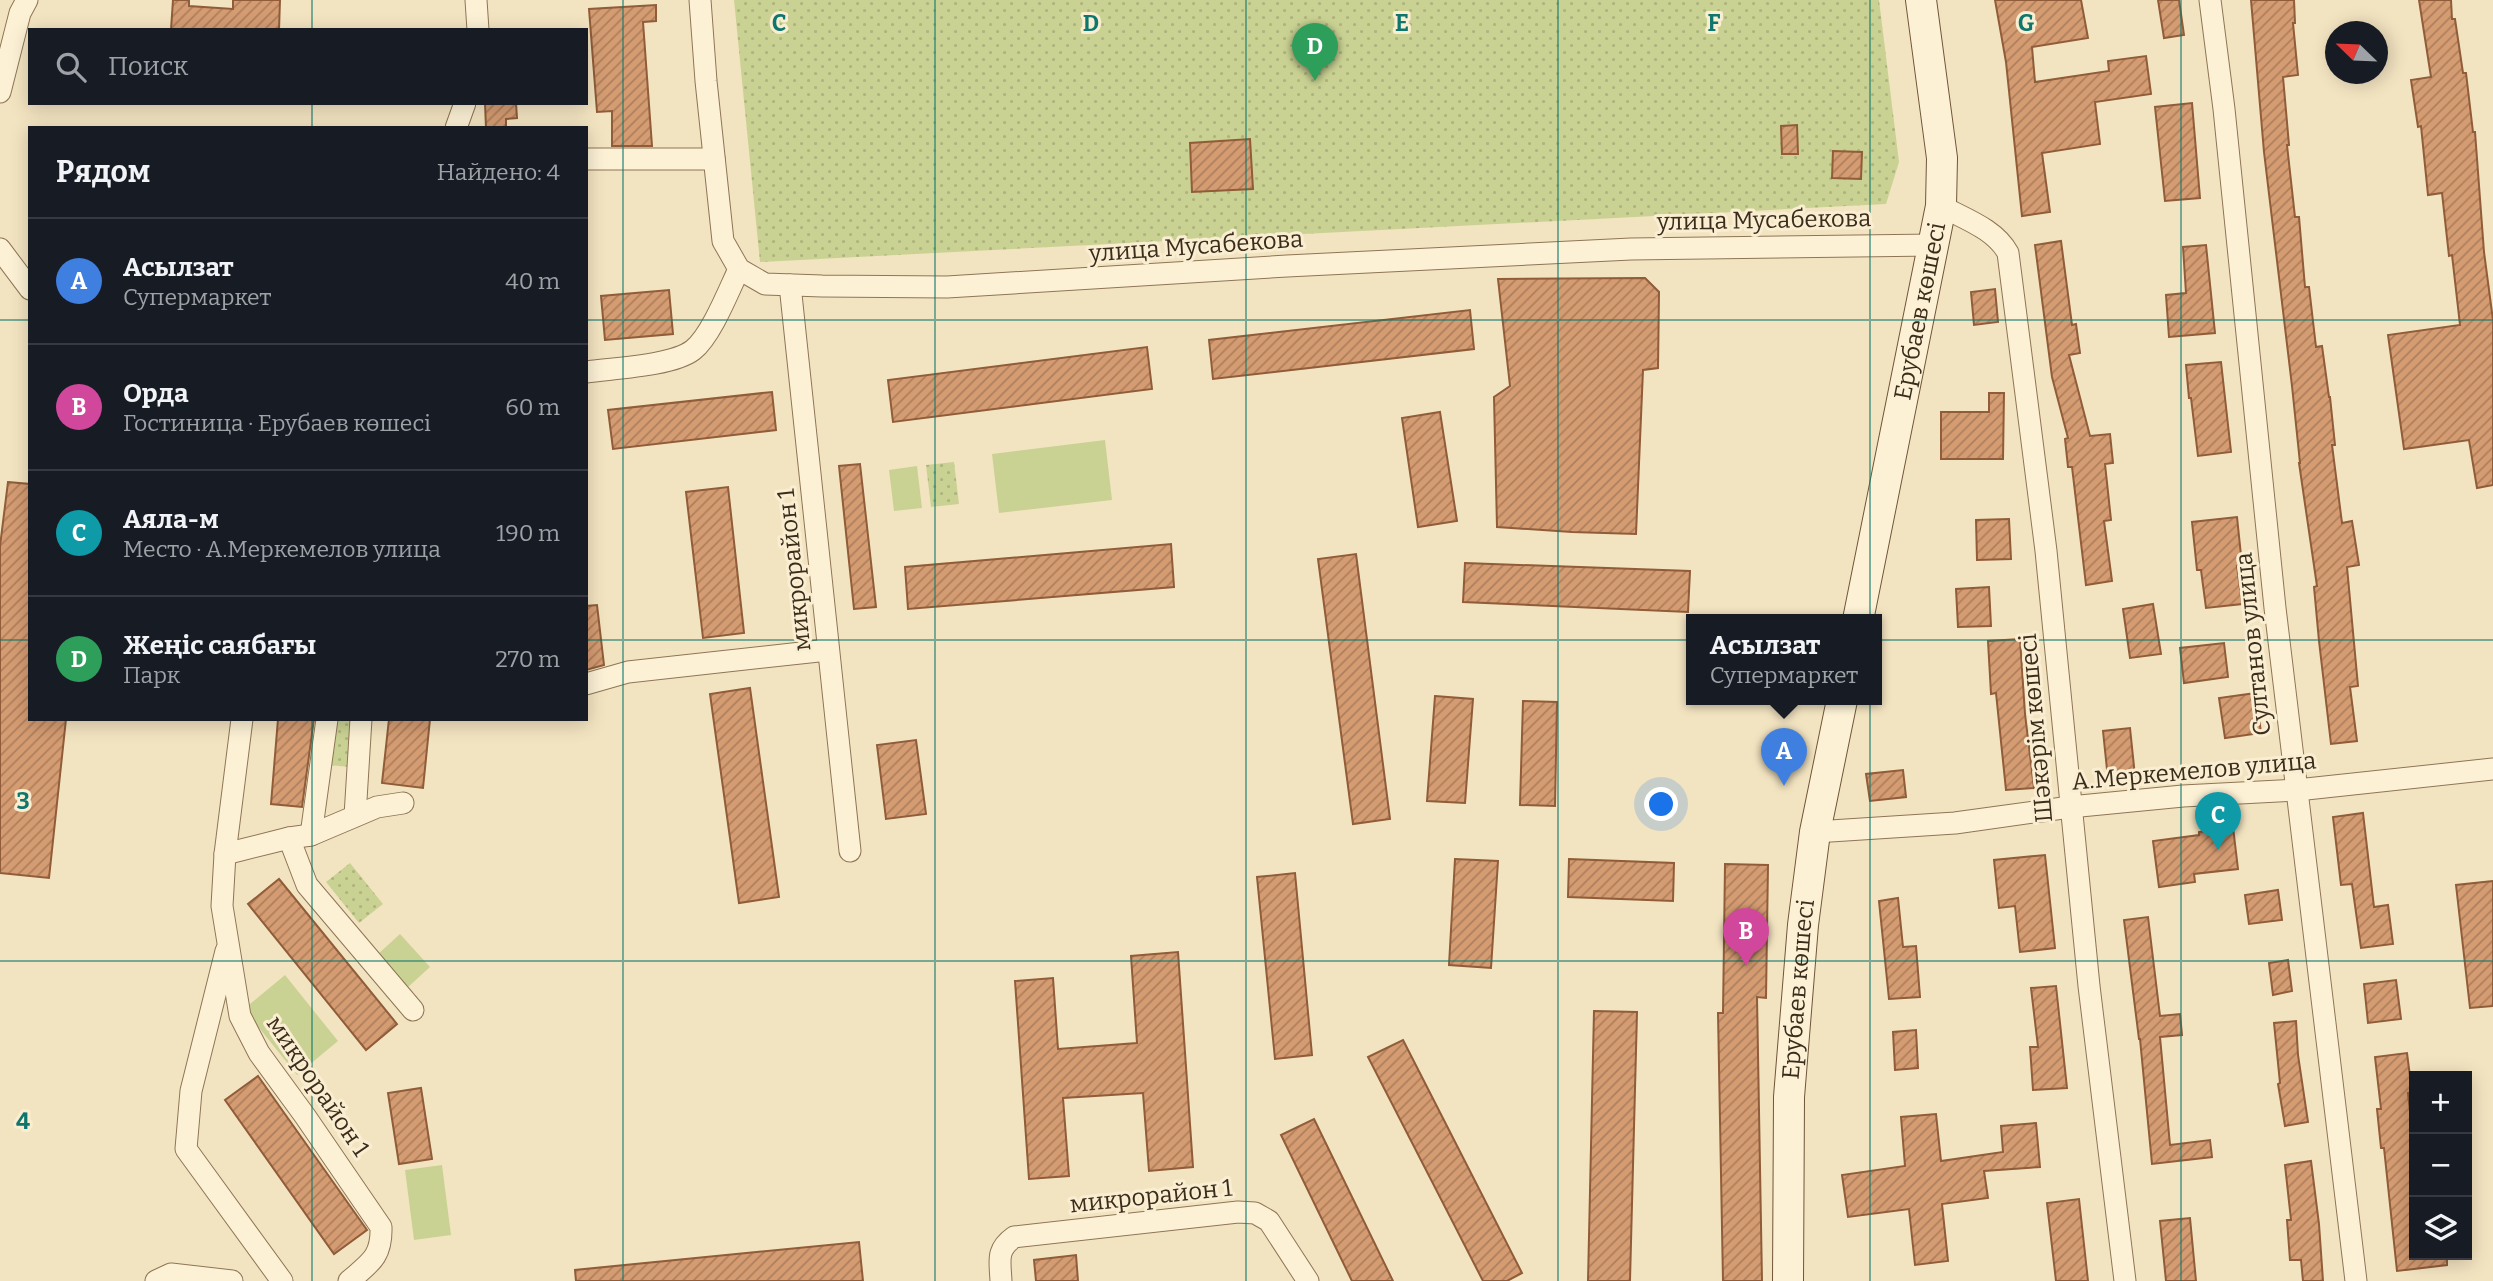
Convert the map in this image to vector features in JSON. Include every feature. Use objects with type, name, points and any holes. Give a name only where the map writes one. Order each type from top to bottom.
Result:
[{"type":"main road","name":"Ерубаев көшесі","points":[[1859,614],[1941,206],[1942,158],[1921,0]]},
{"type":"main road","name":"Ерубаев көшесі","points":[[1788,1281],[1790,1097],[1803,925],[1815,832],[1841,705]]},
{"type":"street","points":[[0,92],[20,13],[27,0]]},
{"type":"street","points":[[476,0],[478,28]]},
{"type":"street","points":[[588,373],[672,360],[694,349],[712,325],[739,270],[723,241],[700,0]]},
{"type":"street","name":"Султанов улица","points":[[2210,0],[2297,790],[2356,1281]]},
{"type":"street","points":[[457,126],[464,105]]},
{"type":"street","points":[[588,159],[714,159]]},
{"type":"street","name":"Шәкәрім көшесі","points":[[1941,206],[1990,232],[2002,241],[2008,253],[2046,551],[2070,807],[2125,1281]]},
{"type":"street","name":"улица Мусабекова","points":[[739,270],[765,284],[947,287],[1287,266],[1632,249],[1934,245]]},
{"type":"street","points":[[0,249],[28,286]]},
{"type":"street","name":"микрорайон 1","points":[[790,285],[850,851]]},
{"type":"street","points":[[588,683],[628,672],[828,650]]},
{"type":"street","name":"микрорайон 1","points":[[242,721],[225,854],[222,906],[240,1016],[259,1053],[381,1227],[382,1244],[375,1258],[349,1281]]},
{"type":"street","points":[[311,835],[327,721]]},
{"type":"street","points":[[355,816],[361,721]]},
{"type":"street","name":"А.Меркемелов улица","points":[[1815,832],[1955,822],[2070,807],[2183,796],[2297,790],[2493,769]]},
{"type":"street","points":[[225,854],[311,835],[377,807],[403,803]]},
{"type":"street","points":[[289,838],[307,884],[412,1010]]},
{"type":"street","points":[[228,943],[191,1091],[186,1149],[282,1281]]},
{"type":"street","name":"микрорайон 1","points":[[1001,1281],[999,1257],[1004,1244],[1014,1237],[1238,1212],[1255,1213],[1269,1221],[1308,1281]]},
{"type":"street","points":[[156,1281],[171,1274],[232,1281]]},
{"type":"green space","points":[[734,0],[1879,0],[1899,162],[1886,204],[760,262]]},
{"type":"green space","points":[[1105,440],[1112,500],[999,513],[992,454]]},
{"type":"green space","points":[[954,462],[959,504],[931,507],[926,465]]},
{"type":"green space","points":[[917,466],[922,508],[894,511],[889,470]]},
{"type":"green space","points":[[332,721],[355,721],[351,767],[327,765]]},
{"type":"green space","points":[[350,863],[383,904],[359,923],[326,882]]},
{"type":"green space","points":[[400,934],[430,967],[407,988],[377,955]]},
{"type":"green space","points":[[285,975],[338,1041],[297,1075],[244,1009]]},
{"type":"green space","points":[[442,1165],[451,1235],[414,1240],[405,1170]]},
{"type":"building","points":[[173,0],[189,0],[189,6],[233,9],[233,0],[280,0],[279,28],[171,28]]},
{"type":"building","points":[[1995,0],[2081,0],[2088,38],[2032,47],[2035,82],[2109,71],[2108,61],[2146,56],[2151,94],[2095,102],[2100,144],[2042,153],[2050,212],[2022,216],[2006,62]]},
{"type":"building","points":[[2158,0],[2179,0],[2184,35],[2164,38]]},
{"type":"building","points":[[2251,0],[2294,0],[2293,23],[2298,75],[2283,77],[2287,145],[2295,217],[2299,217],[2305,287],[2309,287],[2316,347],[2322,346],[2330,397],[2335,445],[2332,445],[2342,523],[2352,521],[2359,565],[2347,567],[2358,686],[2350,687],[2357,741],[2331,744],[2314,587],[2317,586],[2299,463],[2264,152]]},
{"type":"building","points":[[2419,0],[2451,0],[2452,19],[2455,19],[2463,73],[2466,73],[2475,132],[2484,252],[2493,320],[2493,485],[2477,488],[2469,440],[2404,449],[2388,335],[2460,325],[2442,193],[2428,195],[2421,126],[2418,127],[2411,80],[2431,77]]},
{"type":"building","points":[[656,5],[656,21],[643,22],[652,146],[612,146],[612,111],[597,112],[589,9]]},
{"type":"building","points":[[2192,103],[2200,198],[2165,201],[2155,107]]},
{"type":"building","points":[[485,105],[516,105],[517,118],[506,119],[506,126],[486,126]]},
{"type":"building","points":[[1797,125],[1798,154],[1782,154],[1781,126]]},
{"type":"building","points":[[1250,139],[1253,189],[1192,192],[1190,143]]},
{"type":"building","points":[[1833,151],[1862,152],[1861,179],[1832,178]]},
{"type":"building","points":[[2061,241],[2072,325],[2076,324],[2080,353],[2069,355],[2090,436],[2110,434],[2113,463],[2105,464],[2111,520],[2104,521],[2112,581],[2086,585],[2072,467],[2068,467],[2065,439],[2068,438],[2052,377],[2035,245]]},
{"type":"building","points":[[2206,245],[2215,333],[2169,337],[2166,295],[2186,293],[2183,247]]},
{"type":"building","points":[[1645,278],[1659,292],[1658,368],[1643,370],[1636,534],[1497,527],[1494,397],[1510,386],[1498,279]]},
{"type":"building","points":[[1995,289],[1998,322],[1974,325],[1971,292]]},
{"type":"building","points":[[669,290],[673,334],[605,340],[601,296]]},
{"type":"building","points":[[1470,310],[1474,349],[1213,379],[1209,340]]},
{"type":"building","points":[[1147,347],[1152,389],[893,422],[888,380]]},
{"type":"building","points":[[2221,362],[2231,452],[2198,456],[2186,365]]},
{"type":"building","points":[[772,392],[776,430],[613,449],[608,410]]},
{"type":"building","points":[[1989,393],[2004,393],[2003,459],[1941,459],[1941,412],[1989,412]]},
{"type":"building","points":[[1440,412],[1457,521],[1418,527],[1402,418]]},
{"type":"building","points":[[860,464],[876,607],[854,609],[839,466]]},
{"type":"building","points":[[8,482],[28,484],[28,721],[66,721],[49,878],[0,873],[0,546]]},
{"type":"building","points":[[728,487],[744,633],[703,638],[686,492]]},
{"type":"building","points":[[2237,517],[2242,565],[2237,566],[2242,604],[2206,608],[2201,570],[2197,570],[2192,522]]},
{"type":"building","points":[[2009,519],[2011,559],[1977,560],[1976,520]]},
{"type":"building","points":[[1171,544],[1174,587],[908,609],[905,567]]},
{"type":"building","points":[[1356,554],[1390,819],[1353,824],[1318,559]]},
{"type":"building","points":[[1465,563],[1690,571],[1688,612],[1463,602]]},
{"type":"building","points":[[1989,587],[1991,626],[1958,627],[1956,589]]},
{"type":"building","points":[[2153,604],[2161,654],[2130,658],[2123,609]]},
{"type":"building","points":[[597,605],[604,665],[588,669],[588,606]]},
{"type":"building","points":[[2020,639],[2034,788],[2006,790],[1996,693],[1991,694],[1988,641]]},
{"type":"building","points":[[2224,643],[2228,677],[2184,683],[2180,648]]},
{"type":"building","points":[[750,688],[779,897],[739,903],[710,694]]},
{"type":"building","points":[[2256,693],[2261,733],[2225,738],[2219,698]]},
{"type":"building","points":[[1435,696],[1473,699],[1465,803],[1427,801]]},
{"type":"building","points":[[1523,701],[1557,702],[1555,806],[1520,805]]},
{"type":"building","points":[[278,721],[314,721],[302,807],[271,804]]},
{"type":"building","points":[[389,721],[430,721],[423,788],[382,783]]},
{"type":"building","points":[[2130,728],[2135,776],[2108,779],[2103,731]]},
{"type":"building","points":[[916,740],[926,814],[886,819],[877,745]]},
{"type":"building","points":[[1903,770],[1906,797],[1870,801],[1866,774]]},
{"type":"building","points":[[2363,813],[2374,907],[2388,905],[2393,944],[2361,948],[2352,884],[2341,885],[2333,817]]},
{"type":"building","points":[[2233,827],[2238,869],[2194,874],[2195,882],[2159,887],[2153,841]]},
{"type":"building","points":[[2045,855],[2055,948],[2020,952],[2015,906],[1999,908],[1994,860]]},
{"type":"building","points":[[1455,859],[1498,861],[1491,968],[1449,965]]},
{"type":"building","points":[[1569,859],[1674,863],[1673,901],[1568,897]]},
{"type":"building","points":[[1725,864],[1768,865],[1766,998],[1757,997],[1762,1281],[1723,1281],[1718,1013],[1723,1013]]},
{"type":"building","points":[[1295,873],[1312,1055],[1275,1059],[1257,877]]},
{"type":"building","points":[[279,879],[397,1024],[366,1050],[248,904]]},
{"type":"building","points":[[2493,881],[2493,1006],[2470,1008],[2456,885]]},
{"type":"building","points":[[2278,890],[2282,920],[2249,924],[2245,895]]},
{"type":"building","points":[[1898,898],[1903,947],[1916,946],[1920,997],[1889,999],[1879,901]]},
{"type":"building","points":[[2148,917],[2160,1016],[2180,1014],[2182,1035],[2160,1037],[2170,1145],[2210,1140],[2212,1157],[2152,1164],[2140,1039],[2124,920]]},
{"type":"building","points":[[1178,952],[1193,1167],[1149,1171],[1143,1093],[1063,1098],[1069,1176],[1029,1179],[1015,981],[1053,978],[1058,1049],[1137,1043],[1131,956]]},
{"type":"building","points":[[2288,960],[2292,991],[2273,995],[2269,963]]},
{"type":"building","points":[[2396,980],[2401,1019],[2368,1023],[2364,984]]},
{"type":"building","points":[[2056,986],[2067,1088],[2033,1090],[2030,1047],[2038,1047],[2031,988]]},
{"type":"building","points":[[1594,1011],[1637,1012],[1630,1281],[1588,1281]]},
{"type":"building","points":[[2296,1021],[2308,1122],[2285,1126],[2278,1084],[2274,1023]]},
{"type":"building","points":[[1916,1030],[1918,1068],[1895,1070],[1893,1032]]},
{"type":"building","points":[[1403,1040],[1522,1273],[1507,1281],[1483,1281],[1368,1057]]},
{"type":"building","points":[[2407,1053],[2409,1071],[2409,1260],[2447,1260],[2447,1265],[2397,1271],[2384,1148],[2381,1148],[2377,1109],[2381,1109],[2375,1057]]},
{"type":"building","points":[[258,1076],[367,1230],[334,1254],[225,1100]]},
{"type":"building","points":[[421,1088],[432,1159],[399,1164],[388,1093]]},
{"type":"building","points":[[1936,1114],[1941,1161],[2003,1152],[2001,1126],[2036,1123],[2040,1167],[1984,1171],[1988,1198],[1942,1204],[1948,1261],[1915,1265],[1909,1209],[1848,1217],[1842,1175],[1905,1166],[1901,1117]]},
{"type":"building","points":[[1314,1119],[1393,1281],[1352,1281],[1281,1135]]},
{"type":"building","points":[[2311,1161],[2323,1281],[2303,1281],[2301,1260],[2290,1260],[2287,1220],[2291,1220],[2285,1165]]},
{"type":"building","points":[[2079,1199],[2088,1281],[2056,1281],[2047,1203]]},
{"type":"building","points":[[2190,1218],[2196,1281],[2166,1281],[2160,1221]]},
{"type":"building","points":[[859,1242],[863,1281],[576,1281],[575,1270]]},
{"type":"building","points":[[1076,1255],[1078,1281],[1036,1281],[1034,1260]]},
{"type":"place","name":"Жеңіс саябағы","points":[[1315,81]]},
{"type":"place","name":"Асылзат","points":[[1784,786]]},
{"type":"place","name":"Аяла-м","points":[[2218,850]]},
{"type":"place","name":"Орда","points":[[1746,966]]}]
